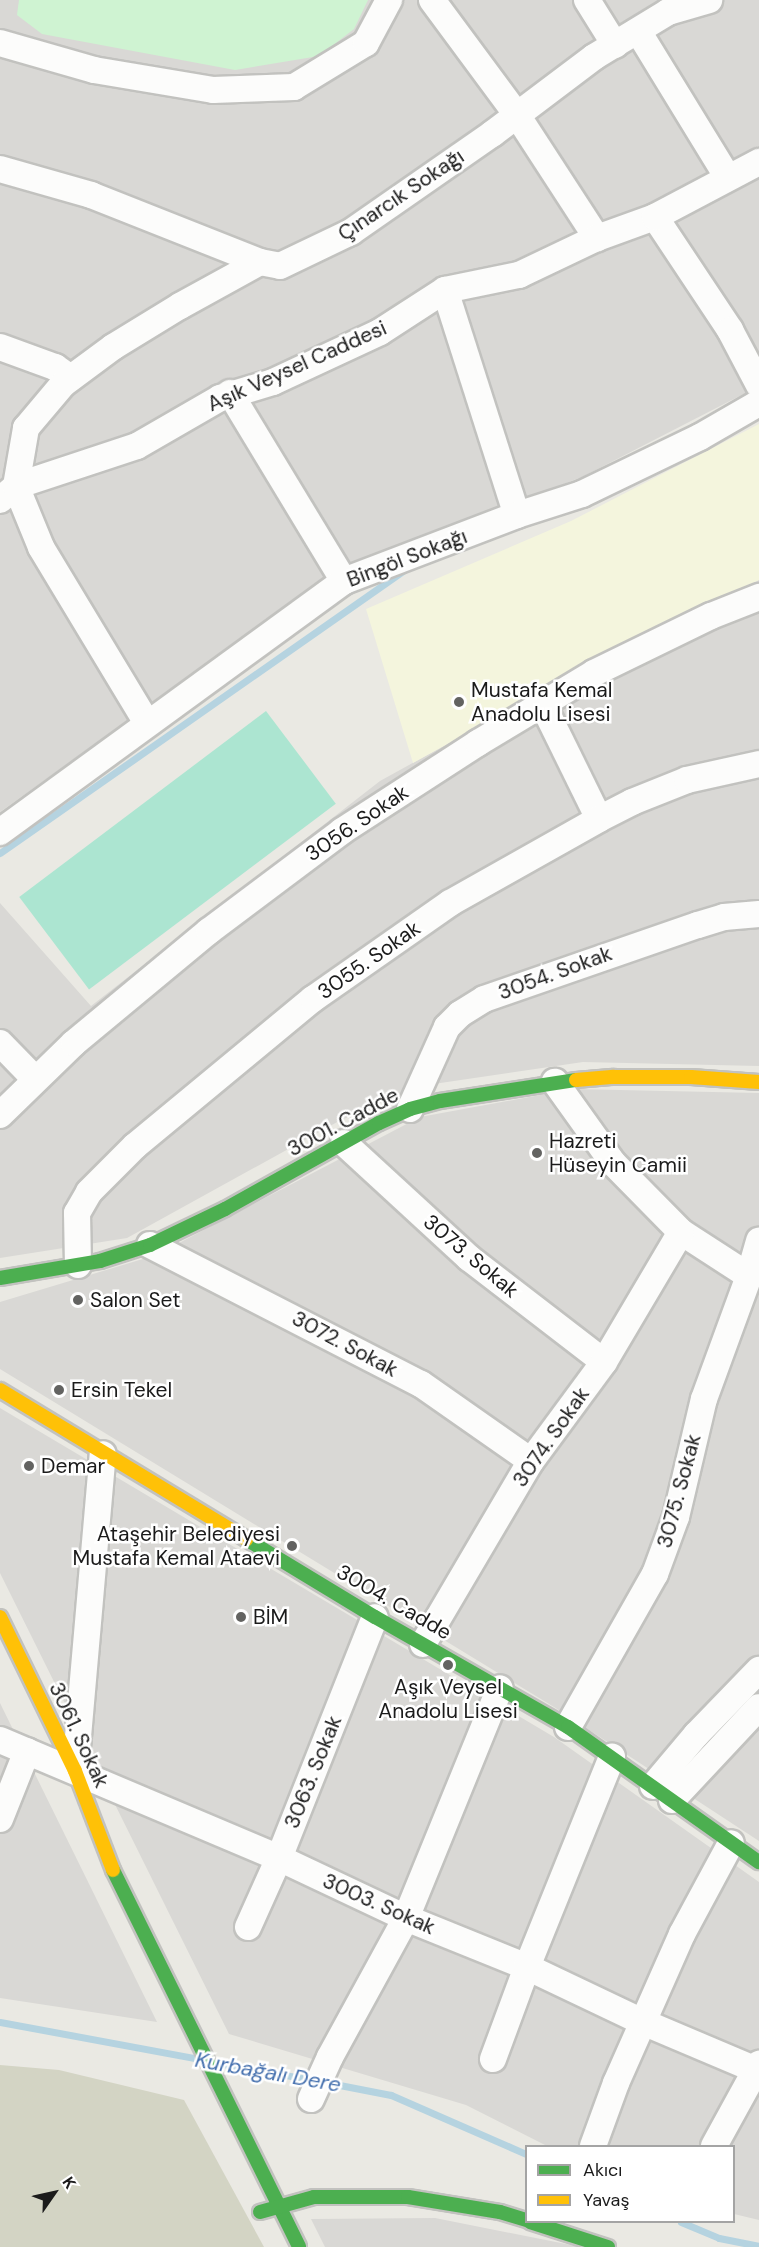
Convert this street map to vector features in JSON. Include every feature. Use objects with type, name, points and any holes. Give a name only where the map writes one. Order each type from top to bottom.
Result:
[{"type":"main road","name":"3001. Cadde","points":[[0,1278],[78,1265],[150,1245],[225,1209],[410,1109],[440,1101],[555,1082],[649,1076],[759,1082]]},
{"type":"main road","name":"3004. Cadde","points":[[0,1390],[375,1617],[568,1727],[759,1862]]},
{"type":"main road","name":"3061. Sokak","points":[[0,1617],[75,1771],[114,1872]]},
{"type":"main road","points":[[114,1872],[117,1914]]},
{"type":"main road","points":[[114,1872],[299,2247]]},
{"type":"main road","points":[[268,2230],[257,2208],[279,2207],[314,2197],[408,2197],[500,2212],[525,2220]]},
{"type":"main road","points":[[533,2223],[608,2247]]},
{"type":"street","points":[[0,43],[94,70],[213,90],[294,87],[366,43],[389,0]]},
{"type":"street","points":[[432,0],[517,115],[597,238]]},
{"type":"street","points":[[587,0],[615,45]]},
{"type":"street","name":"Çınarcık Sokağı","points":[[8,493],[26,428],[71,378],[132,335],[260,262],[280,266],[351,232],[615,45],[668,12],[709,0]]},
{"type":"street","points":[[638,31],[728,178]]},
{"type":"street","name":"Aşık Veysel Caddesi","points":[[8,493],[137,446],[230,393],[273,382],[380,332],[445,290],[519,275],[597,238],[655,217],[759,162]]},
{"type":"street","points":[[0,169],[91,195],[260,262]]},
{"type":"street","points":[[655,217],[730,330],[759,386]]},
{"type":"street","points":[[445,290],[517,515]]},
{"type":"street","points":[[0,347],[55,367],[71,378]]},
{"type":"street","points":[[230,393],[344,580]]},
{"type":"street","name":"Bingöl Sokağı","points":[[0,832],[344,580],[517,515],[582,494],[700,437],[759,403]]},
{"type":"street","points":[[8,493],[147,723]]},
{"type":"street","name":"3056. Sokak","points":[[0,1115],[35,1079],[92,1028],[277,878],[342,831],[542,703],[711,616],[759,597]]},
{"type":"street","points":[[542,703],[599,819]]},
{"type":"street","name":"3055. Sokak","points":[[78,1265],[77,1213],[89,1192],[135,1146],[313,999],[450,903],[599,819],[632,802],[679,783],[759,764]]},
{"type":"street","name":"3054. Sokak","points":[[410,1109],[447,1027],[459,1014],[484,999],[687,928],[724,917],[759,914]]},
{"type":"street","points":[[0,1043],[35,1079]]},
{"type":"street","points":[[555,1082],[613,1163],[681,1232],[749,1276]]},
{"type":"street","name":"3073. Sokak","points":[[344,1143],[469,1258],[604,1362]]},
{"type":"street","name":"3074. Sokak","points":[[423,1644],[531,1461],[604,1362],[681,1232]]},
{"type":"street","name":"3075. Sokak","points":[[568,1727],[655,1574],[676,1517],[704,1399],[749,1276],[759,1240]]},
{"type":"street","name":"3072. Sokak","points":[[150,1245],[421,1384],[531,1461]]},
{"type":"street","points":[[75,1771],[103,1454]]},
{"type":"street","name":"3063. Sokak","points":[[248,1927],[279,1858],[375,1617]]},
{"type":"street","points":[[662,1793],[696,1735],[759,1670]]},
{"type":"street","points":[[311,2100],[330,2057],[406,1918],[500,1688]]},
{"type":"street","points":[[662,1793],[759,1707]]},
{"type":"street","name":"3003. Sokak","points":[[0,1740],[279,1858],[406,1918],[527,1967],[643,2022],[758,2067]]},
{"type":"street","points":[[0,1819],[27,1752]]},
{"type":"street","points":[[493,2060],[527,1967],[612,1757]]},
{"type":"street","points":[[596,2137],[682,1934],[731,1843]]},
{"type":"street","points":[[715,2145],[758,2067]]},
{"type":"shaded area","points":[[0,0],[759,0],[759,386],[584,476],[324,580],[0,812]]},
{"type":"shaded area","points":[[759,424],[759,580],[632,642],[413,763],[366,609],[571,521]]},
{"type":"shaded area","points":[[759,580],[759,1066],[583,1062],[420,1086],[339,1121],[127,1238],[0,1258],[0,903],[91,1006],[380,781],[632,642]]},
{"type":"shaded area","points":[[573,1089],[759,1093],[759,1841],[554,1707],[0,1369],[0,1302],[156,1255],[420,1117]]},
{"type":"shaded area","points":[[0,1408],[554,1737],[759,1882],[759,2220],[735,2214],[735,2145],[545,2145],[466,2105],[229,2034],[0,1573]]},
{"type":"shaded area","points":[[0,1703],[157,2022],[0,1998]]},
{"type":"shaded area","points":[[0,2065],[59,2070],[184,2100],[264,2247],[0,2247]]},
{"type":"shaded area","points":[[435,2218],[580,2247],[325,2247],[311,2219]]},
{"type":"green space","points":[[19,0],[368,0],[354,29],[319,56],[235,70],[42,34],[17,15]]},
{"type":"green space","points":[[266,711],[336,804],[89,990],[19,897]]},
{"type":"waterway","points":[[0,853],[405,569]]},
{"type":"waterway","name":"Kurbağalı Dere","points":[[0,2022],[195,2058]]},
{"type":"waterway","name":"Kurbağalı Dere","points":[[217,2063],[313,2080]]},
{"type":"waterway","name":"Kurbağalı Dere","points":[[324,2082],[391,2095],[525,2154]]},
{"type":"waterway","name":"Kurbağalı Dere","points":[[683,2223],[719,2238],[759,2246]]},
{"type":"traffic: fast","points":[[0,1278],[100,1261],[150,1245],[225,1209],[379,1123],[410,1109],[440,1101],[576,1080]]},
{"type":"traffic: fast","points":[[246,1539],[375,1617],[568,1727],[759,1862]]},
{"type":"traffic: fast","points":[[113,1870],[299,2247]]},
{"type":"traffic: fast","points":[[260,2212],[314,2197],[408,2197],[500,2212],[525,2220]]},
{"type":"traffic: fast","points":[[533,2223],[608,2247]]},
{"type":"traffic: slow","points":[[576,1080],[614,1077],[691,1077],[759,1082]]},
{"type":"traffic: slow","points":[[0,1390],[246,1539]]},
{"type":"traffic: slow","points":[[0,1617],[75,1771],[113,1870]]},
{"type":"place","name":"Mustafa Kemal Anadolu Lisesi","points":[[459,702]]},
{"type":"place","name":"Hazreti Hüseyin Camii","points":[[537,1153]]},
{"type":"place","name":"Salon Set","points":[[78,1300]]},
{"type":"place","name":"Ersin Tekel","points":[[59,1390]]},
{"type":"place","name":"Demar","points":[[29,1466]]},
{"type":"place","name":"Ataşehir Belediyesi Mustafa Kemal Ataevi","points":[[292,1546]]},
{"type":"place","name":"BİM","points":[[241,1617]]},
{"type":"place","name":"Aşık Veysel Anadolu Lisesi","points":[[448,1665]]}]
